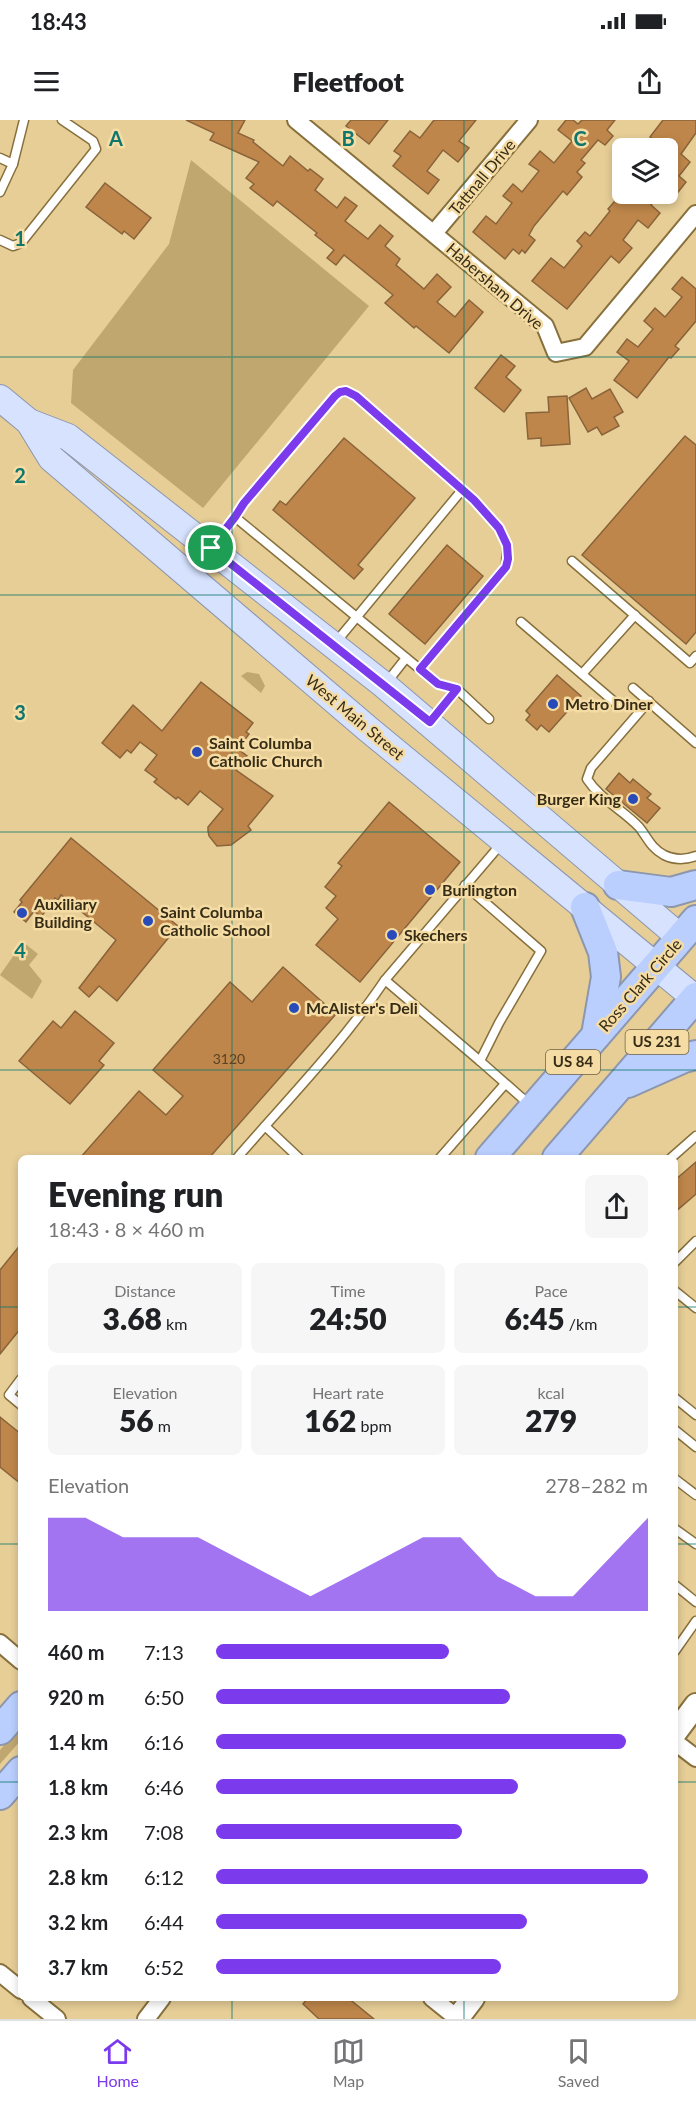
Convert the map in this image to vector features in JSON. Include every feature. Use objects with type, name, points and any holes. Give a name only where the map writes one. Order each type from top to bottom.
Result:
[{"type":"highway","points":[[618,885],[671,892],[696,885]]},
{"type":"highway","points":[[585,907],[603,952],[606,977],[595,1037]]},
{"type":"highway","name":"Ross Clark Circle","points":[[493,1155],[656,966],[691,936]]},
{"type":"highway","name":"US 231","points":[[620,1086],[696,998]]},
{"type":"highway","name":"US 84","points":[[560,1155],[620,1086],[696,1055]]},
{"type":"highway","points":[[0,1730],[18,1709]]},
{"type":"highway","points":[[0,1795],[18,1774]]},
{"type":"main road","name":"West Main Street","points":[[3,406],[29,422],[68,437],[430,722],[618,885],[691,936]]},
{"type":"main road","name":"West Main Street","points":[[29,422],[51,458],[368,729],[696,998]]},
{"type":"main road","points":[[678,1729],[696,1705]]},
{"type":"main road","points":[[457,2019],[471,2001]]},
{"type":"street","name":"Habersham Drive","points":[[296,120],[545,326],[556,353],[585,347],[696,214]]},
{"type":"street","name":"Tattnall Drive","points":[[434,233],[529,120]]},
{"type":"street","points":[[0,1643],[18,1658]]},
{"type":"street","points":[[678,1744],[696,1758]]},
{"type":"street","points":[[0,1973],[18,1988]]},
{"type":"street","points":[[34,2001],[50,2017]]},
{"type":"street","points":[[147,2019],[160,2001]]},
{"type":"street","points":[[436,2001],[457,2019]]},
{"type":"lane","points":[[0,192],[13,164],[24,120]]},
{"type":"lane","points":[[0,240],[13,246],[21,243],[96,149],[93,141],[62,120]]},
{"type":"lane","points":[[0,158],[13,164]]},
{"type":"lane","points":[[211,548],[244,503],[340,392],[346,391],[356,396],[474,500],[499,528],[507,545],[506,567],[420,669]]},
{"type":"lane","points":[[334,645],[462,489]]},
{"type":"lane","points":[[235,517],[438,684],[457,689],[489,719]]},
{"type":"lane","points":[[572,561],[690,663],[696,656]]},
{"type":"lane","points":[[582,674],[635,615]]},
{"type":"lane","points":[[521,622],[618,705]]},
{"type":"lane","points":[[384,685],[406,658]]},
{"type":"lane","points":[[633,688],[696,743]]},
{"type":"lane","points":[[430,722],[457,689]]},
{"type":"lane","points":[[649,701],[591,768],[587,779],[593,788],[640,828],[649,843],[662,854],[675,858],[696,856]]},
{"type":"lane","points":[[240,1155],[504,841]]},
{"type":"lane","points":[[465,885],[541,951],[499,1023],[480,1061]]},
{"type":"lane","points":[[385,980],[534,1108]]},
{"type":"lane","points":[[443,1155],[505,1084]]},
{"type":"lane","points":[[265,1126],[296,1155]]},
{"type":"lane","points":[[674,1155],[696,1136]]},
{"type":"lane","points":[[678,1259],[696,1241]]},
{"type":"lane","points":[[678,1293],[696,1308]]},
{"type":"lane","points":[[18,1383],[9,1395],[18,1402]]},
{"type":"lane","points":[[678,1400],[696,1415]]},
{"type":"lane","points":[[678,1432],[696,1446]]},
{"type":"lane","points":[[678,1481],[696,1495]]},
{"type":"lane","points":[[678,1531],[696,1545]]},
{"type":"lane","points":[[678,1587],[696,1602]]},
{"type":"lane","points":[[678,1647],[696,1621]]},
{"type":"shaded area","points":[[191,160],[369,306],[203,508],[71,403],[73,370],[169,244]]},
{"type":"shaded area","points":[[247,672],[259,674],[265,686],[261,693],[241,676]]},
{"type":"shaded area","points":[[23,942],[38,954],[29,965],[42,981],[32,999],[0,975]]},
{"type":"shaded area","points":[[18,1729],[18,1743],[0,1764],[0,1750]]},
{"type":"building","points":[[186,120],[245,120],[238,133],[254,140],[253,142],[283,166],[290,156],[308,171],[310,169],[323,179],[315,190],[337,208],[345,197],[357,206],[345,221],[368,239],[380,225],[393,236],[385,246],[400,259],[396,265],[424,289],[437,274],[451,287],[437,302],[455,317],[469,300],[483,312],[449,353],[416,326],[414,328],[385,303],[393,295],[344,255],[336,265],[327,258],[334,250],[315,235],[317,233],[277,201],[273,206],[250,188],[254,184],[246,178],[259,162],[210,140],[214,133]]},
{"type":"building","points":[[351,120],[388,120],[369,144],[346,126]]},
{"type":"building","points":[[434,120],[476,120],[459,141],[469,148],[458,162],[443,150],[427,171],[439,180],[428,194],[393,166],[401,156],[394,151],[410,131],[420,138]]},
{"type":"building","points":[[566,120],[573,120],[578,124],[582,120],[615,120],[607,130],[613,136],[605,145],[598,140],[581,160],[585,163],[577,172],[582,177],[567,195],[563,191],[534,226],[529,235],[535,240],[525,253],[522,250],[519,254],[513,249],[505,259],[473,232],[486,216],[496,224],[512,203],[503,196],[513,184],[522,192],[539,171],[529,164],[540,151],[554,163],[572,141],[558,130]]},
{"type":"building","points":[[663,120],[696,120],[696,133],[681,154],[690,162],[679,176],[686,182],[678,192],[678,138],[650,137]]},
{"type":"building","points":[[105,183],[151,218],[134,239],[124,231],[122,234],[86,207]]},
{"type":"building","points":[[612,204],[652,204],[660,213],[648,228],[638,220],[623,240],[632,248],[619,263],[611,256],[567,309],[532,281],[551,258],[564,268],[582,246],[577,241],[585,232],[590,236],[610,211],[608,209]]},
{"type":"building","points":[[682,277],[696,289],[696,321],[675,346],[679,349],[671,358],[669,357],[637,398],[614,380],[629,361],[617,352],[627,339],[638,347],[653,329],[644,321],[655,308],[665,317],[682,297],[672,289]]},
{"type":"building","points":[[501,355],[515,366],[506,377],[521,390],[504,412],[475,388]]},
{"type":"building","points":[[586,388],[592,399],[610,389],[623,412],[614,417],[619,426],[602,435],[597,427],[588,432],[569,398]]},
{"type":"building","points":[[567,396],[570,444],[541,446],[541,438],[528,439],[526,413],[549,412],[548,397]]},
{"type":"building","points":[[685,436],[696,445],[696,632],[686,644],[582,555]]},
{"type":"building","points":[[344,438],[415,498],[358,565],[363,569],[354,579],[273,510],[280,501],[286,505]]},
{"type":"building","points":[[447,545],[483,576],[425,644],[389,614]]},
{"type":"building","name":"Metro Diner","points":[[557,675],[581,696],[549,732],[541,725],[537,730],[526,720],[530,715],[526,711]]},
{"type":"building","points":[[201,682],[253,723],[246,732],[249,734],[238,749],[247,756],[236,770],[273,796],[248,826],[251,830],[231,845],[217,846],[209,836],[208,827],[223,809],[200,791],[188,805],[154,782],[157,779],[145,770],[157,755],[140,742],[131,753],[127,750],[120,758],[102,743],[133,705],[162,731]]},
{"type":"building","name":"Burger King","points":[[619,773],[630,783],[633,779],[651,794],[647,798],[660,808],[647,823],[606,789]]},
{"type":"building","points":[[389,802],[460,862],[360,982],[316,945],[338,919],[326,908],[336,896],[325,887],[342,866],[338,863]]},
{"type":"building","name":"Saint Columba Catholic School","points":[[71,838],[178,926],[117,1001],[99,986],[89,997],[79,988],[116,940],[61,895],[58,900],[55,898],[41,917],[34,911],[26,922],[14,912],[22,902],[20,900]]},
{"type":"building","points":[[283,967],[336,1014],[212,1155],[83,1155],[139,1091],[166,1115],[183,1096],[153,1070],[230,982],[252,1002]]},
{"type":"building","points":[[75,1011],[114,1043],[99,1061],[104,1065],[70,1104],[19,1061],[53,1021],[61,1028]]},
{"type":"building","points":[[696,1162],[696,1194],[678,1209],[678,1177]]},
{"type":"building","points":[[18,1248],[18,1332],[0,1354],[0,1270]]},
{"type":"building","points":[[0,1417],[18,1432],[18,1482],[0,1467]]},
{"type":"building","points":[[306,2001],[352,2001],[374,2019],[319,2019],[303,2004]]},
{"type":"place","name":"Metro Diner","points":[[553,704]]},
{"type":"place","name":"Saint Columba Catholic Church","points":[[197,752]]},
{"type":"place","name":"Burger King","points":[[633,799]]},
{"type":"place","name":"Burlington","points":[[430,890]]},
{"type":"place","name":"Auxiliary Building","points":[[22,913]]},
{"type":"place","name":"Saint Columba Catholic School","points":[[148,921]]},
{"type":"place","name":"Skechers","points":[[392,935]]},
{"type":"place","name":"McAlister's Deli","points":[[294,1008]]},
{"type":"route","points":[[346,391],[356,396],[474,500],[499,528],[507,545],[508,559],[506,567],[493,584],[420,669],[438,684],[457,689],[430,722],[211,548],[244,503],[335,396],[346,391]]}]
